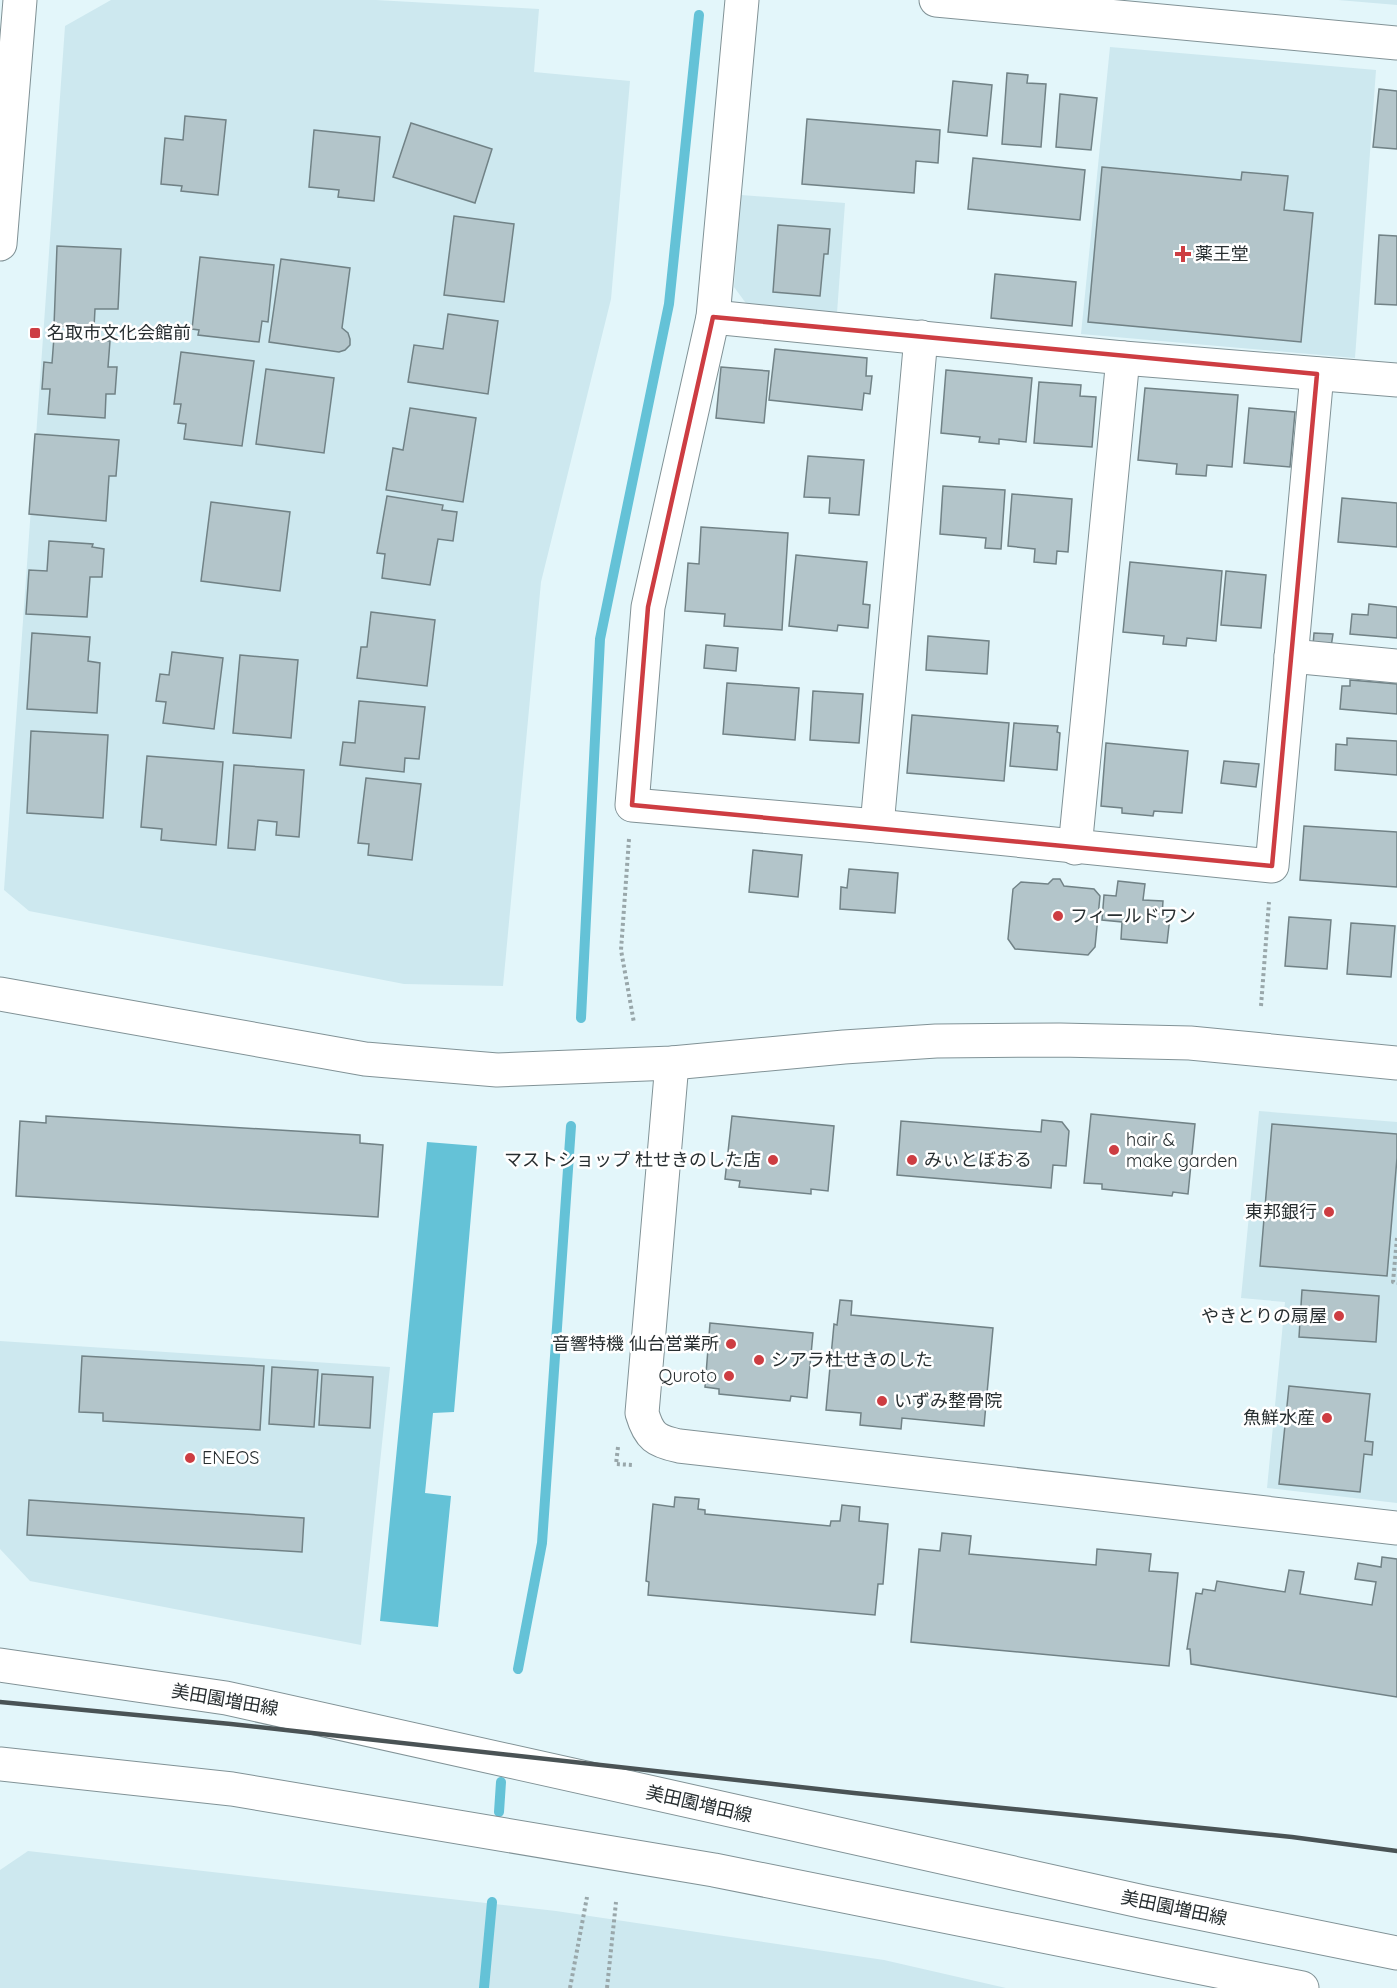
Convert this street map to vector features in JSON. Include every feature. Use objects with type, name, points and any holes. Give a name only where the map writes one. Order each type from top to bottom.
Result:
[{"type":"street","points":[[0,244],[20,0]]},
{"type":"street","points":[[742,0],[713,317],[648,608],[632,805],[877,826],[1076,848],[1272,866],[1317,374]]},
{"type":"street","points":[[936,0],[1397,44]]},
{"type":"street","points":[[713,317],[1123,358],[1397,380]]},
{"type":"street","points":[[877,826],[921,337]]},
{"type":"street","points":[[1076,848],[1123,358]]},
{"type":"street","points":[[1291,656],[1397,666]]},
{"type":"street","points":[[0,994],[365,1059],[497,1070],[672,1063],[936,1041],[1059,1040],[1190,1043],[1397,1063]]},
{"type":"street","points":[[672,1063],[642,1413],[650,1434],[659,1442],[1397,1528]]},
{"type":"street","name":"美田園増田線","points":[[0,1665],[226,1698],[1144,1902],[1397,1953]]},
{"type":"street","points":[[0,1764],[232,1790],[702,1868],[1302,1988]]},
{"type":"path","points":[[632,805],[621,950],[634,1023]]},
{"type":"path","points":[[1261,1006],[1272,866]]},
{"type":"path","points":[[1397,1238],[1393,1282],[1397,1283]]},
{"type":"path","points":[[570,1988],[587,1897]]},
{"type":"path","points":[[608,1988],[616,1902]]},
{"type":"highlighted area","points":[[713,317],[1317,374],[1272,866],[632,805],[648,607]]},
{"type":"shaded area","points":[[111,0],[376,0],[539,9],[534,72],[630,81],[611,299],[541,582],[503,986],[404,984],[29,911],[4,890],[65,26]]},
{"type":"shaded area","points":[[1338,0],[1397,0],[1397,5]]},
{"type":"shaded area","points":[[1110,47],[1376,70],[1355,358],[1081,334]]},
{"type":"shaded area","points":[[741,195],[845,203],[837,313],[748,306],[734,287]]},
{"type":"shaded area","points":[[1259,1111],[1397,1122],[1397,1503],[1267,1488],[1285,1302],[1241,1298]]},
{"type":"shaded area","name":"ENEOS","points":[[0,1341],[390,1367],[361,1645],[30,1581],[0,1549]]},
{"type":"shaded area","points":[[28,1851],[556,1911],[884,1960],[1006,1988],[0,1988],[0,1870]]},
{"type":"water","points":[[427,1142],[477,1146],[454,1412],[433,1413],[425,1493],[451,1496],[438,1627],[380,1621]]},
{"type":"building","points":[[1007,73],[1028,75],[1027,83],[1046,84],[1041,147],[1002,144]]},
{"type":"building","points":[[953,81],[992,85],[987,136],[948,132]]},
{"type":"building","points":[[1379,89],[1397,91],[1397,149],[1373,147]]},
{"type":"building","points":[[1060,94],[1097,98],[1091,150],[1056,147]]},
{"type":"building","points":[[185,116],[226,120],[218,195],[181,191],[182,186],[161,184],[165,138],[183,140]]},
{"type":"building","points":[[807,119],[940,130],[938,163],[916,161],[914,193],[802,184]]},
{"type":"building","points":[[411,123],[492,149],[475,203],[393,177]]},
{"type":"building","points":[[314,130],[380,137],[374,201],[338,197],[339,190],[309,187]]},
{"type":"building","points":[[973,158],[1085,170],[1080,220],[968,209]]},
{"type":"building","points":[[1102,167],[1241,180],[1242,172],[1288,176],[1284,210],[1313,213],[1301,342],[1088,322]]},
{"type":"building","points":[[454,216],[514,224],[504,302],[444,295]]},
{"type":"building","points":[[778,225],[830,229],[828,254],[824,254],[820,296],[773,292]]},
{"type":"building","points":[[1379,235],[1397,236],[1397,305],[1375,304]]},
{"type":"building","points":[[57,246],[121,249],[118,309],[95,309],[94,328],[54,326]]},
{"type":"building","points":[[200,257],[274,265],[268,322],[262,321],[259,342],[198,335],[199,330],[192,329]]},
{"type":"building","points":[[281,259],[350,268],[342,328],[348,333],[350,345],[345,350],[339,352],[269,342]]},
{"type":"building","points":[[995,274],[1076,282],[1072,326],[991,318]]},
{"type":"building","points":[[448,314],[498,321],[488,394],[408,382],[414,345],[443,349]]},
{"type":"building","points":[[54,337],[110,341],[108,367],[117,367],[115,394],[106,394],[105,418],[48,414],[50,389],[42,389],[44,362],[52,363]]},
{"type":"building","points":[[775,349],[867,358],[866,376],[872,376],[870,394],[864,393],[862,410],[769,400]]},
{"type":"building","points":[[181,352],[254,361],[242,446],[184,439],[186,424],[178,423],[181,404],[174,404]]},
{"type":"building","points":[[721,367],[769,371],[764,423],[716,418]]},
{"type":"building","points":[[266,369],[334,378],[324,453],[256,444]]},
{"type":"building","points":[[946,370],[1032,378],[1026,442],[999,439],[999,444],[979,442],[980,437],[941,433]]},
{"type":"building","points":[[1039,382],[1081,385],[1080,396],[1096,397],[1092,447],[1034,443]]},
{"type":"building","points":[[1145,388],[1238,395],[1232,467],[1207,465],[1206,476],[1176,474],[1177,464],[1138,460]]},
{"type":"building","points":[[410,408],[476,418],[463,502],[386,490],[393,448],[403,450]]},
{"type":"building","points":[[1249,408],[1295,412],[1290,467],[1244,463]]},
{"type":"building","points":[[35,434],[119,440],[116,476],[109,476],[106,521],[29,514]]},
{"type":"building","points":[[808,456],[864,460],[859,515],[829,513],[830,498],[804,497]]},
{"type":"building","points":[[943,486],[1005,490],[1001,549],[985,548],[986,538],[940,534]]},
{"type":"building","points":[[1012,494],[1072,499],[1068,552],[1057,551],[1056,564],[1034,562],[1035,549],[1008,546]]},
{"type":"building","points":[[387,496],[443,505],[442,510],[457,512],[453,541],[438,539],[430,585],[382,578],[385,554],[377,553]]},
{"type":"building","points":[[1342,498],[1397,503],[1397,547],[1338,542]]},
{"type":"building","points":[[211,502],[290,512],[280,591],[201,581]]},
{"type":"building","points":[[701,527],[788,533],[782,630],[724,626],[725,614],[685,611],[688,563],[699,564]]},
{"type":"building","points":[[49,541],[93,544],[92,547],[104,549],[102,577],[90,577],[87,617],[26,614],[29,570],[47,571]]},
{"type":"building","points":[[796,555],[867,562],[863,604],[870,605],[868,628],[838,625],[837,631],[789,626]]},
{"type":"building","points":[[1130,562],[1222,571],[1216,641],[1187,638],[1186,646],[1163,644],[1164,636],[1123,632]]},
{"type":"building","points":[[1226,571],[1266,575],[1261,628],[1221,625]]},
{"type":"building","points":[[1369,604],[1397,607],[1397,638],[1350,634],[1352,614],[1368,615]]},
{"type":"building","points":[[371,612],[435,620],[427,686],[357,678],[361,647],[367,647]]},
{"type":"building","points":[[32,633],[90,637],[88,661],[100,663],[97,713],[27,709]]},
{"type":"building","points":[[1314,633],[1333,634],[1331,647],[1313,645]]},
{"type":"building","points":[[928,636],[989,641],[987,674],[926,670]]},
{"type":"building","points":[[706,645],[738,648],[736,671],[704,668]]},
{"type":"building","points":[[172,652],[223,658],[214,729],[163,723],[166,702],[156,701],[160,674],[169,675]]},
{"type":"building","points":[[240,655],[298,660],[291,738],[233,733]]},
{"type":"building","points":[[1350,680],[1397,684],[1397,714],[1340,709],[1342,686],[1350,686]]},
{"type":"building","points":[[727,683],[799,688],[795,740],[723,734]]},
{"type":"building","points":[[813,691],[863,694],[859,743],[810,740]]},
{"type":"building","points":[[359,701],[425,707],[419,759],[405,758],[404,772],[340,765],[343,742],[355,743]]},
{"type":"building","points":[[912,715],[1009,723],[1004,781],[907,773]]},
{"type":"building","points":[[1014,723],[1058,726],[1057,732],[1060,733],[1057,770],[1010,766]]},
{"type":"building","points":[[31,731],[108,735],[103,818],[27,813]]},
{"type":"building","points":[[1347,738],[1397,741],[1397,775],[1335,770],[1336,744],[1347,745]]},
{"type":"building","points":[[1106,743],[1188,751],[1182,813],[1154,811],[1153,816],[1122,813],[1122,808],[1101,806]]},
{"type":"building","points":[[147,756],[223,762],[216,845],[161,840],[162,829],[141,827]]},
{"type":"building","points":[[1224,761],[1259,764],[1256,787],[1221,783]]},
{"type":"building","points":[[234,765],[304,770],[299,837],[276,835],[277,822],[258,820],[255,850],[228,848]]},
{"type":"building","points":[[366,778],[421,784],[412,860],[368,855],[369,844],[358,843]]},
{"type":"building","points":[[1304,826],[1397,832],[1397,887],[1300,880]]},
{"type":"building","points":[[753,850],[802,855],[798,897],[749,892]]},
{"type":"building","points":[[849,869],[898,873],[895,913],[840,909],[841,887],[847,888]]},
{"type":"building","points":[[1053,879],[1060,879],[1064,886],[1094,889],[1100,896],[1095,947],[1088,955],[1015,949],[1008,939],[1013,889],[1021,882],[1048,884]]},
{"type":"building","points":[[1118,881],[1145,884],[1143,900],[1163,901],[1162,916],[1170,917],[1167,943],[1121,939],[1122,922],[1102,920],[1104,895],[1116,896]]},
{"type":"building","points":[[1289,917],[1331,920],[1327,969],[1285,966]]},
{"type":"building","points":[[1351,923],[1395,926],[1391,977],[1347,974]]},
{"type":"building","points":[[1091,1114],[1195,1124],[1188,1194],[1173,1192],[1172,1196],[1102,1189],[1102,1184],[1084,1183]]},
{"type":"building","points":[[46,1116],[360,1135],[360,1143],[383,1145],[378,1217],[16,1196],[20,1121],[46,1123]]},
{"type":"building","points":[[732,1116],[834,1126],[828,1191],[811,1189],[811,1194],[739,1187],[740,1181],[725,1179]]},
{"type":"building","points":[[1042,1120],[1062,1122],[1069,1131],[1066,1166],[1053,1165],[1051,1188],[897,1175],[901,1121],[1041,1132]]},
{"type":"building","name":"東邦銀行","points":[[1272,1124],[1397,1134],[1387,1276],[1260,1266]]},
{"type":"building","name":"やきとりの扇屋","points":[[1302,1290],[1379,1296],[1376,1342],[1299,1337]]},
{"type":"building","points":[[840,1300],[852,1301],[851,1315],[993,1328],[984,1426],[902,1418],[901,1429],[860,1425],[861,1413],[826,1410],[834,1324],[837,1325]]},
{"type":"building","name":"シアラ杜せきのした","points":[[710,1323],[813,1333],[807,1398],[791,1396],[790,1401],[719,1394],[719,1389],[705,1387]]},
{"type":"building","points":[[82,1356],[264,1366],[260,1430],[103,1421],[103,1413],[79,1412]]},
{"type":"building","points":[[272,1367],[318,1370],[314,1427],[269,1424]]},
{"type":"building","points":[[322,1374],[373,1377],[370,1428],[319,1425]]},
{"type":"building","name":"魚鮮水産","points":[[1289,1386],[1370,1394],[1365,1441],[1373,1442],[1372,1455],[1364,1454],[1360,1492],[1279,1484]]},
{"type":"building","points":[[675,1497],[699,1499],[698,1509],[705,1510],[705,1514],[830,1526],[831,1521],[840,1521],[842,1505],[860,1507],[859,1521],[888,1524],[883,1584],[878,1584],[875,1615],[648,1595],[649,1582],[646,1581],[653,1504],[674,1507]]},
{"type":"building","points":[[29,1500],[304,1518],[302,1552],[27,1535]]},
{"type":"building","points":[[942,1533],[971,1536],[969,1554],[1096,1565],[1097,1549],[1151,1554],[1149,1571],[1178,1573],[1169,1666],[911,1642],[919,1549],[940,1551]]},
{"type":"building","points":[[1382,1557],[1397,1559],[1397,1697],[1191,1664],[1190,1649],[1187,1649],[1196,1593],[1202,1594],[1203,1589],[1215,1591],[1217,1581],[1285,1592],[1289,1570],[1304,1572],[1300,1594],[1372,1605],[1376,1582],[1355,1579],[1358,1563],[1381,1567]]},
{"type":"waterway","points":[[581,1018],[600,639],[669,304],[699,15]]},
{"type":"waterway","points":[[518,1669],[542,1543],[571,1126]]},
{"type":"waterway","points":[[499,1812],[501,1782]]},
{"type":"waterway","points":[[484,1988],[492,1902]]},
{"type":"railway","points":[[0,1702],[231,1724],[854,1793],[1292,1837],[1397,1851]]},
{"type":"place","name":"薬王堂","points":[[1183,254]]},
{"type":"place","name":"名取市文化会館前","points":[[35,333]]},
{"type":"place","name":"フィールドワン","points":[[1058,916]]},
{"type":"place","name":"hair & make garden","points":[[1114,1150]]},
{"type":"place","name":"マストショップ 杜せきのした店","points":[[773,1160]]},
{"type":"place","name":"みぃとぼおる","points":[[912,1160]]},
{"type":"place","name":"東邦銀行","points":[[1329,1212]]},
{"type":"place","name":"やきとりの扇屋","points":[[1339,1316]]},
{"type":"place","name":"音響特機 仙台営業所","points":[[731,1344]]},
{"type":"place","name":"シアラ杜せきのした","points":[[759,1360]]},
{"type":"place","name":"Quroto","points":[[729,1376]]},
{"type":"place","name":"いずみ整骨院","points":[[882,1401]]},
{"type":"place","name":"魚鮮水産","points":[[1327,1418]]},
{"type":"place","name":"ENEOS","points":[[190,1458]]}]
